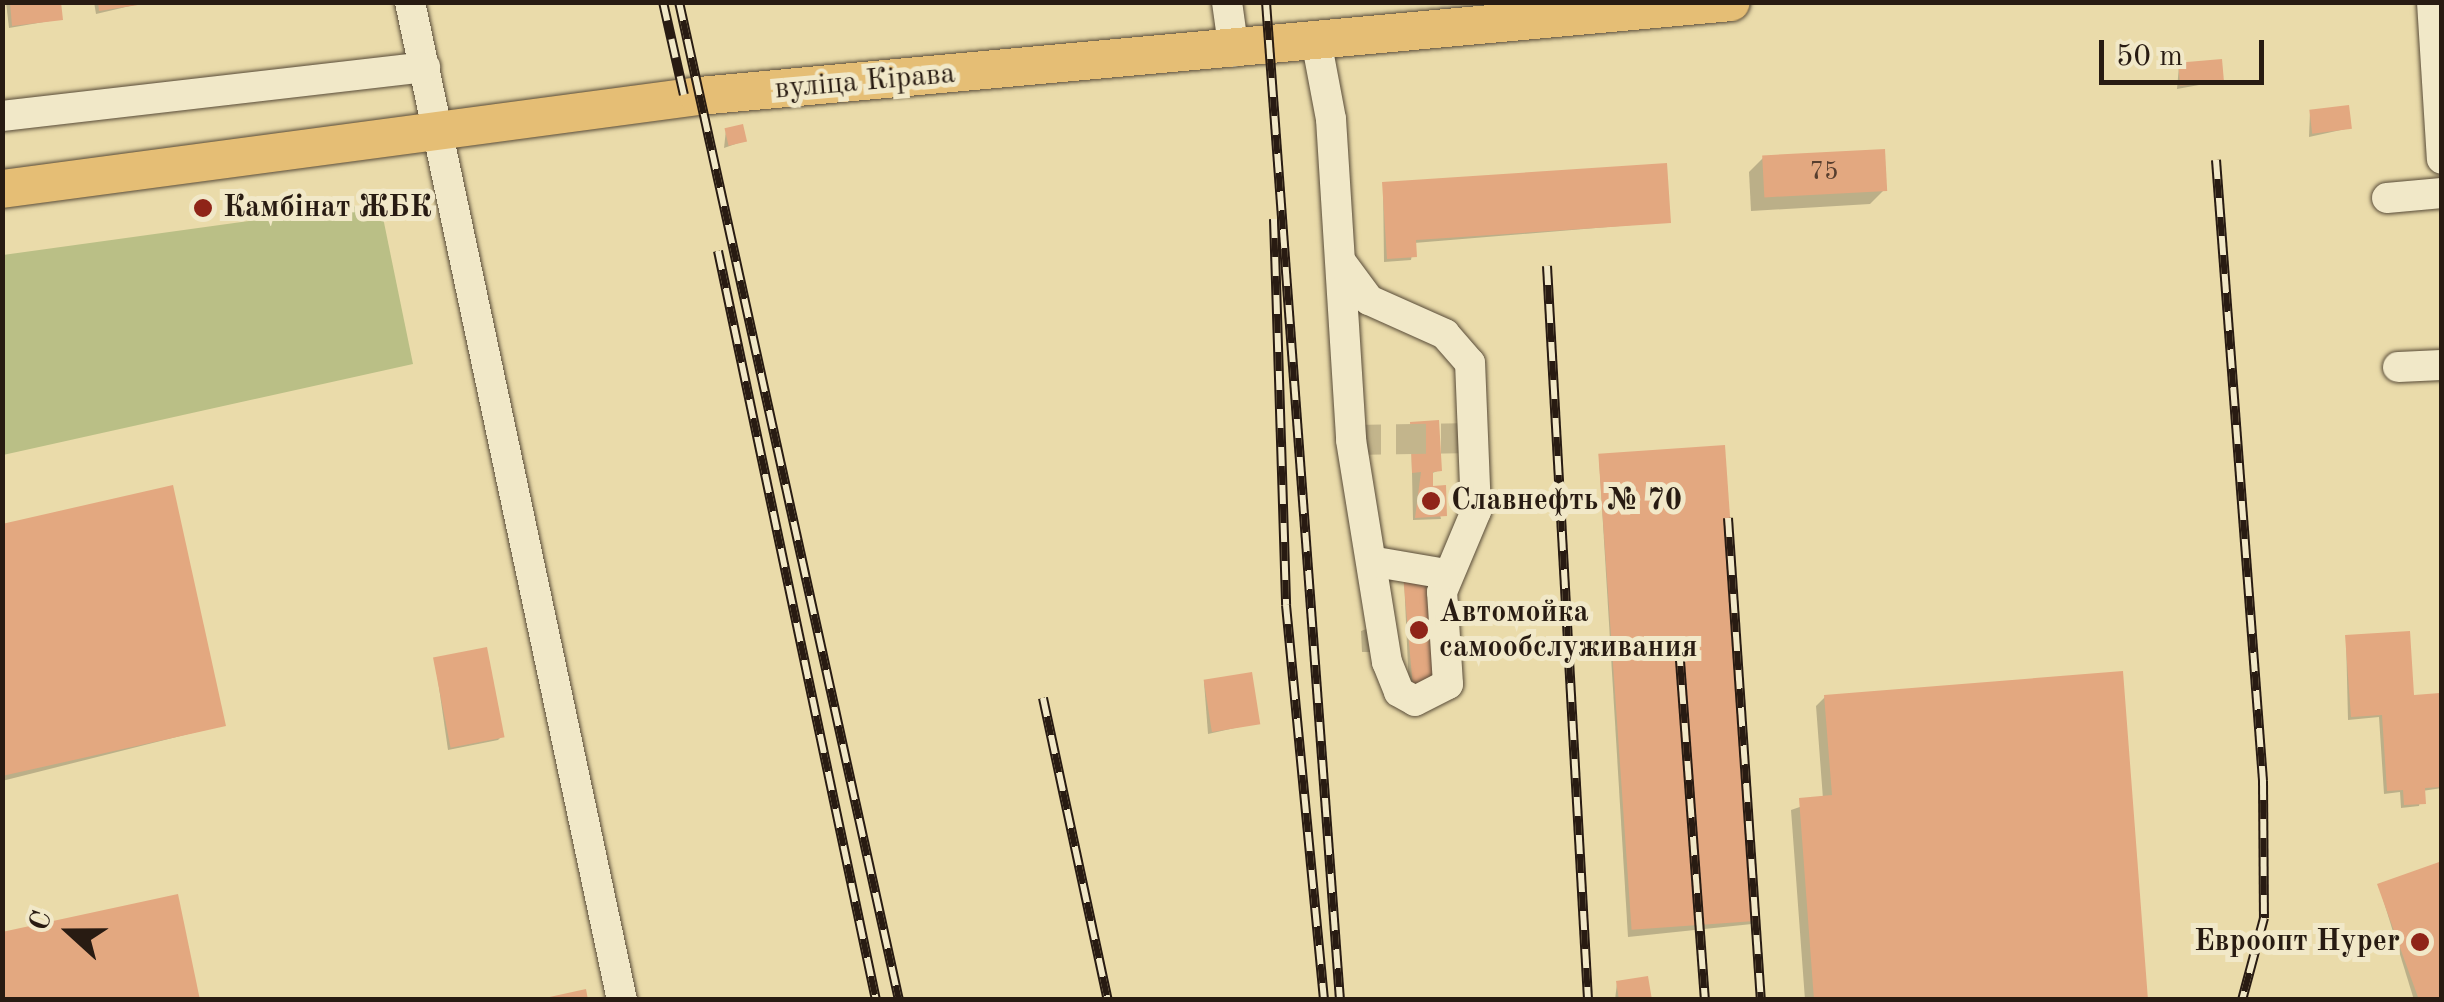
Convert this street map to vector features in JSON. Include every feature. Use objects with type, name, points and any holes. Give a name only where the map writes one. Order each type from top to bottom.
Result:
[{"type":"main road","name":"вуліца Кірава","points":[[2,189],[699,96],[1317,45],[1731,2]]},
{"type":"street","points":[[1227,2],[1234,52]]},
{"type":"street","points":[[2432,2],[2442,160]]},
{"type":"street","points":[[412,11],[442,133],[622,1000]]},
{"type":"street","points":[[1317,45],[1340,262],[1351,440],[1376,562],[1388,662],[1399,692],[1416,701],[1448,684],[1446,574],[1476,510],[1470,363],[1445,334],[1369,300],[1340,262]]},
{"type":"street","points":[[2,116],[425,68]]},
{"type":"street","points":[[2387,198],[2442,192]]},
{"type":"street","points":[[2398,367],[2442,365]]},
{"type":"street","points":[[1376,562],[1446,574]]},
{"type":"green space","points":[[380,203],[413,364],[3,455],[3,255]]},
{"type":"building","points":[[10,2],[61,2],[63,20],[12,26]]},
{"type":"building","points":[[98,2],[138,2],[138,5],[99,11]]},
{"type":"building","points":[[2222,59],[2224,82],[2180,86],[2178,63]]},
{"type":"building","points":[[2349,105],[2352,129],[2312,134],[2309,110]]},
{"type":"building","points":[[743,124],[747,142],[729,146],[724,128]]},
{"type":"building","points":[[1885,149],[1887,191],[1764,197],[1762,155]]},
{"type":"building","points":[[1667,163],[1671,223],[1416,240],[1417,257],[1387,259],[1382,182]]},
{"type":"building","points":[[1439,420],[1442,471],[1433,472],[1433,486],[1446,485],[1447,516],[1415,518],[1421,472],[1412,473],[1410,422]]},
{"type":"building","points":[[1725,445],[1758,921],[1632,930],[1598,454]]},
{"type":"building","points":[[173,485],[226,726],[2,776],[2,524]]},
{"type":"building","name":"Автомойка самообслуживания","points":[[1425,573],[1435,685],[1413,686],[1403,575]]},
{"type":"building","points":[[2410,631],[2414,695],[2440,693],[2442,787],[2425,788],[2426,804],[2404,805],[2403,790],[2387,791],[2382,715],[2351,717],[2345,635]]},
{"type":"building","points":[[487,647],[505,737],[451,748],[433,657]]},
{"type":"building","points":[[2123,671],[2148,1000],[1814,1000],[1799,798],[1832,795],[1824,695]]},
{"type":"building","points":[[1252,672],[1260,724],[1212,732],[1204,680]]},
{"type":"building","name":"Евроопт Hyper","points":[[2442,861],[2442,1000],[2419,1000],[2377,884]]},
{"type":"building","points":[[178,894],[200,1000],[2,1000],[2,932]]},
{"type":"building","points":[[1648,976],[1652,1000],[1619,1000],[1616,981]]},
{"type":"building","points":[[586,989],[588,1000],[545,1000],[545,998]]},
{"type":"tunnel","points":[[1351,440],[1476,438]]},
{"type":"railway","points":[[663,2],[684,95]]},
{"type":"railway","points":[[679,2],[899,1000]]},
{"type":"railway","points":[[1266,2],[1340,1000]]},
{"type":"railway","points":[[2216,160],[2263,781],[2264,918],[2242,1000]]},
{"type":"railway","points":[[1274,219],[1286,605],[1324,1000]]},
{"type":"railway","points":[[718,251],[876,1000]]},
{"type":"railway","points":[[1547,266],[1588,1000]]},
{"type":"railway","points":[[1728,518],[1761,1000]]},
{"type":"railway","points":[[1679,647],[1705,1000]]},
{"type":"railway","points":[[1043,698],[1108,1000]]},
{"type":"place","name":"Камбінат ЖБК","points":[[203,208]]},
{"type":"place","name":"Славнефть № 70","points":[[1431,501]]},
{"type":"place","name":"Автомойка самообслуживания","points":[[1419,630]]},
{"type":"place","name":"Евроопт Hyper","points":[[2420,942]]}]
